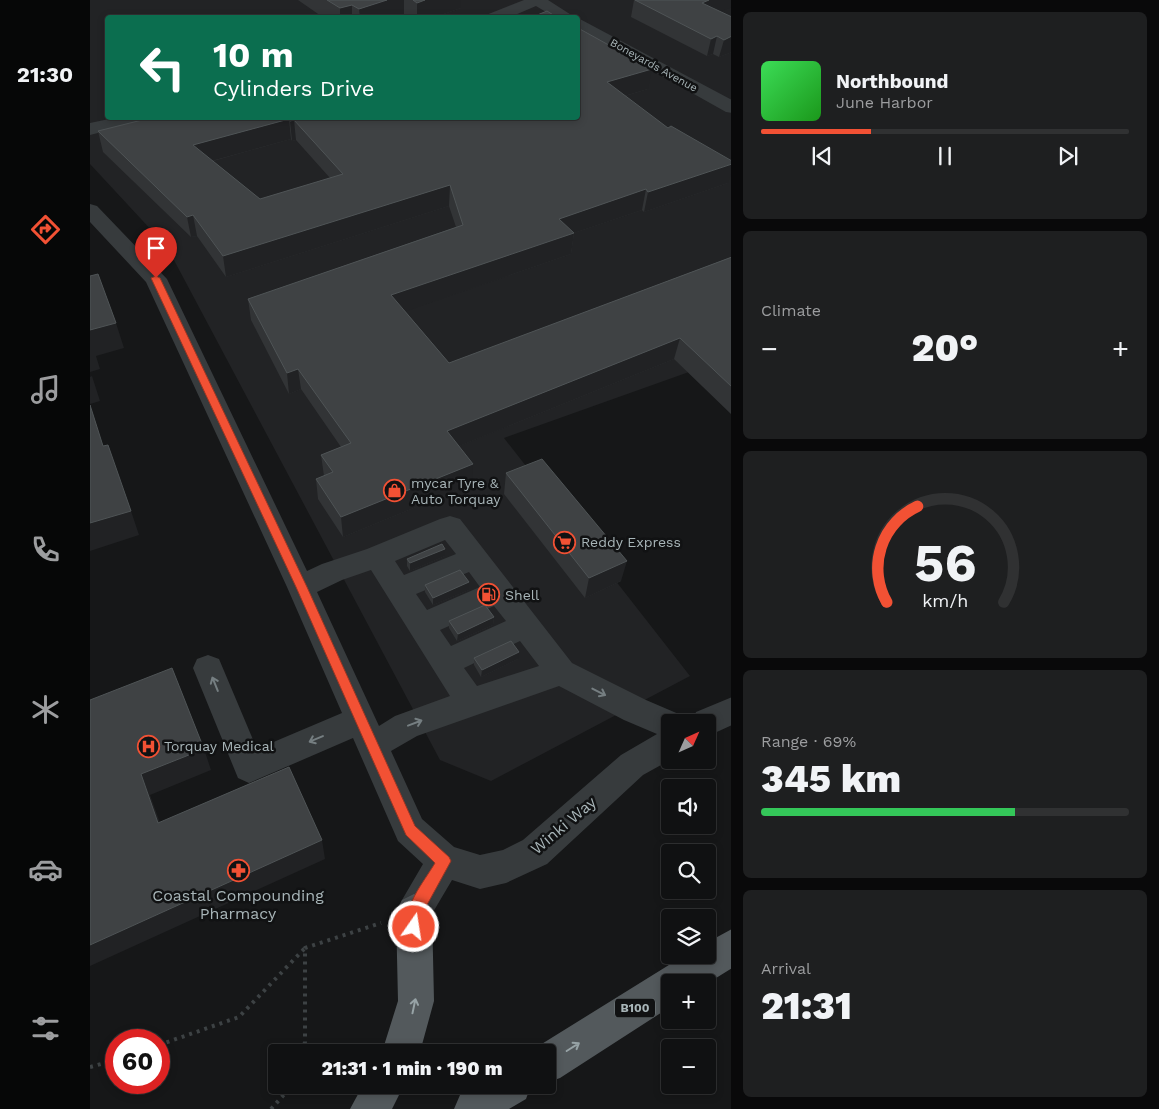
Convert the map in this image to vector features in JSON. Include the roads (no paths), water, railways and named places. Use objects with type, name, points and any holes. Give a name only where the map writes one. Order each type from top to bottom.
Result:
[{"type":"main road","points":[[403,1044],[416,1001],[414,912]]},
{"type":"main road","points":[[689,974],[731,948]]},
{"type":"main road","name":"B100","points":[[556,1058],[661,992]]},
{"type":"main road","points":[[370,1109],[379,1094]]},
{"type":"main road","points":[[474,1109],[498,1094]]},
{"type":"street","points":[[500,15],[537,0],[563,15]]},
{"type":"street","name":"Boneyards Avenue","points":[[580,24],[731,107]]},
{"type":"street","points":[[90,129],[126,120]]},
{"type":"street","points":[[90,210],[156,278],[301,587],[410,830],[444,861],[414,912]]},
{"type":"street","points":[[301,587],[332,572],[450,526],[561,672],[661,721]]},
{"type":"street","points":[[377,556],[470,702]]},
{"type":"street","points":[[398,590],[474,558]]},
{"type":"street","points":[[421,626],[499,591]]},
{"type":"street","points":[[445,663],[525,625]]},
{"type":"street","points":[[208,668],[248,768],[366,733],[406,726],[470,702],[561,672]]},
{"type":"street","points":[[716,718],[731,710]]},
{"type":"street","name":"Winki Way","points":[[444,861],[480,872],[506,866],[535,852],[632,765],[661,748]]},
{"type":"place","name":"mycar Tyre & Auto Torquay","points":[[395,491]]},
{"type":"place","name":"Reddy Express","points":[[565,542]]},
{"type":"place","name":"Shell","points":[[489,595]]},
{"type":"place","name":"Torquay Medical","points":[[148,746]]},
{"type":"place","name":"Coastal Compounding Pharmacy","points":[[238,871]]}]
